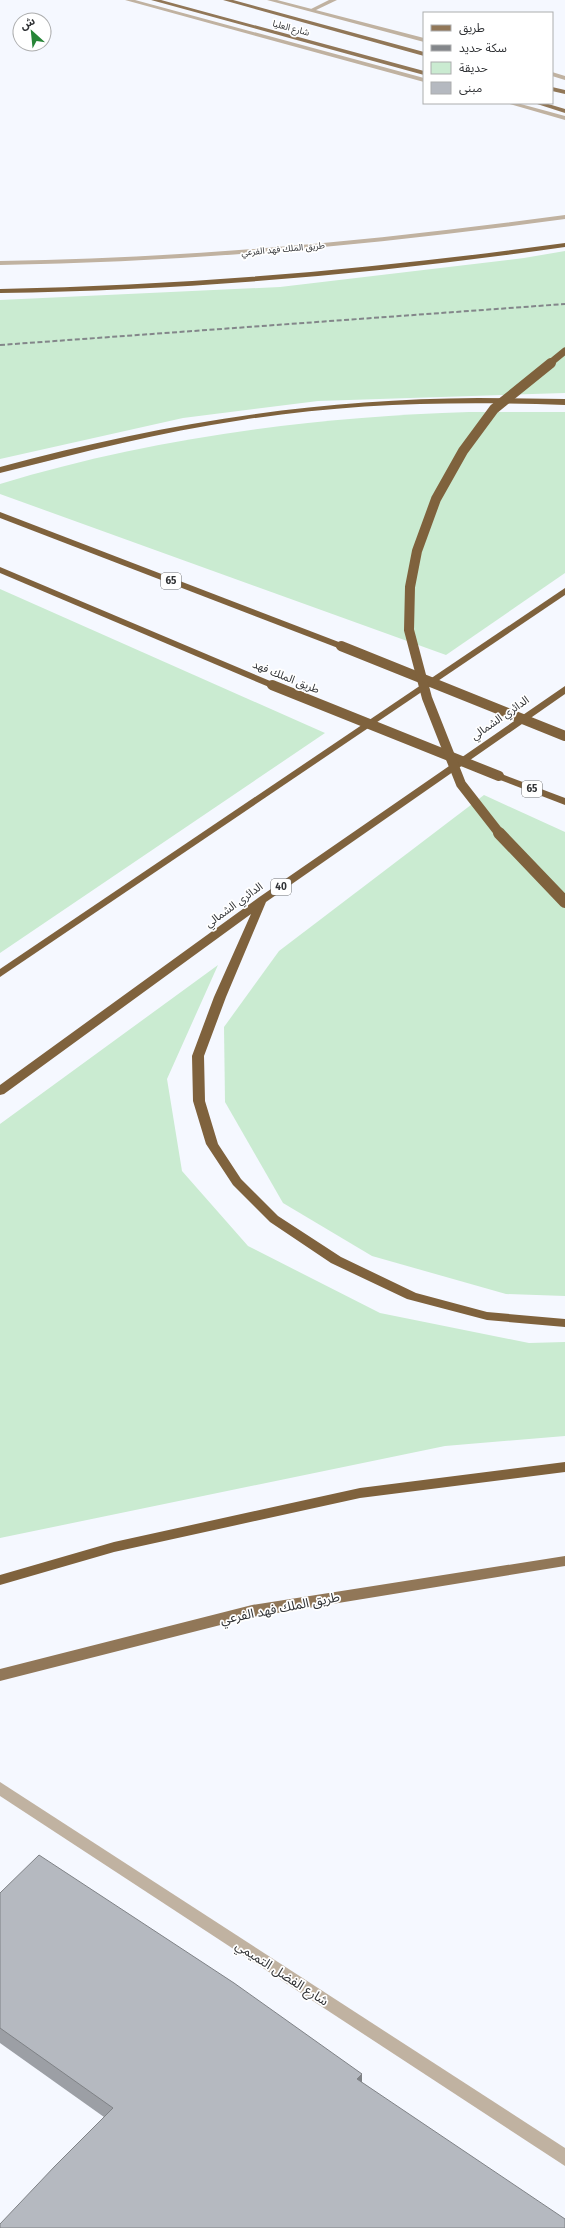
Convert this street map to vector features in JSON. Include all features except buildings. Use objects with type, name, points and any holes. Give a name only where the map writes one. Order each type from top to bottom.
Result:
[{"type":"highway","points":[[0,291],[96,290],[241,281],[490,256],[565,245]]},
{"type":"highway","points":[[565,351],[494,409],[463,451],[436,499],[417,551],[410,587],[409,630],[427,698],[461,784],[489,822],[565,902]]},
{"type":"highway","points":[[0,470],[133,436],[261,415],[389,402],[490,400],[565,402]]},
{"type":"highway","name":"65","points":[[0,515],[341,646],[565,736]]},
{"type":"highway","name":"طريق الملك فهد","points":[[0,570],[272,685],[565,802]]},
{"type":"highway","points":[[0,974],[565,591]]},
{"type":"highway","name":"الدائري الشمالي","points":[[0,1091],[262,900],[565,689]]},
{"type":"highway","points":[[262,900],[220,997],[198,1056],[199,1101],[212,1144],[237,1182],[274,1219],[336,1260],[412,1296],[487,1316],[565,1323]]},
{"type":"highway","points":[[0,1580],[114,1547],[360,1493],[565,1467]]},
{"type":"main road","name":"شارع العليا","points":[[154,0],[423,73]]},
{"type":"main road","name":"شارع العليا","points":[[226,0],[423,54]]},
{"type":"main road","points":[[553,89],[565,92]]},
{"type":"main road","points":[[540,104],[565,111]]},
{"type":"main road","name":"طريق الملك فهد الفرعي","points":[[0,1675],[252,1611],[565,1561]]},
{"type":"street","points":[[128,0],[423,80]]},
{"type":"street","points":[[270,0],[423,40]]},
{"type":"street","points":[[312,10],[334,0]]},
{"type":"street","points":[[553,74],[565,78]]},
{"type":"street","points":[[513,104],[565,118]]},
{"type":"street","name":"طريق الملك فهد الفرعي","points":[[0,263],[88,262],[271,251],[447,233],[565,217]]},
{"type":"street","name":"شارع الفضل التميمي","points":[[0,1788],[565,2158]]},
{"type":"green space","points":[[565,251],[565,393],[318,401],[183,418],[0,459],[0,300],[280,287],[524,258]]},
{"type":"green space","points":[[469,412],[565,412],[565,573],[446,655],[0,494],[0,484],[57,468],[173,442],[291,425],[351,419]]},
{"type":"green space","points":[[0,589],[325,733],[0,953]]},
{"type":"green space","points":[[484,795],[565,832],[565,1296],[506,1294],[372,1256],[283,1203],[225,1102],[224,1027],[279,951]]},
{"type":"green space","points":[[218,965],[167,1079],[182,1171],[248,1246],[380,1313],[529,1343],[565,1342],[565,1436],[445,1446],[0,1538],[0,1124]]},
{"type":"railway","points":[[0,345],[565,304]]}]
